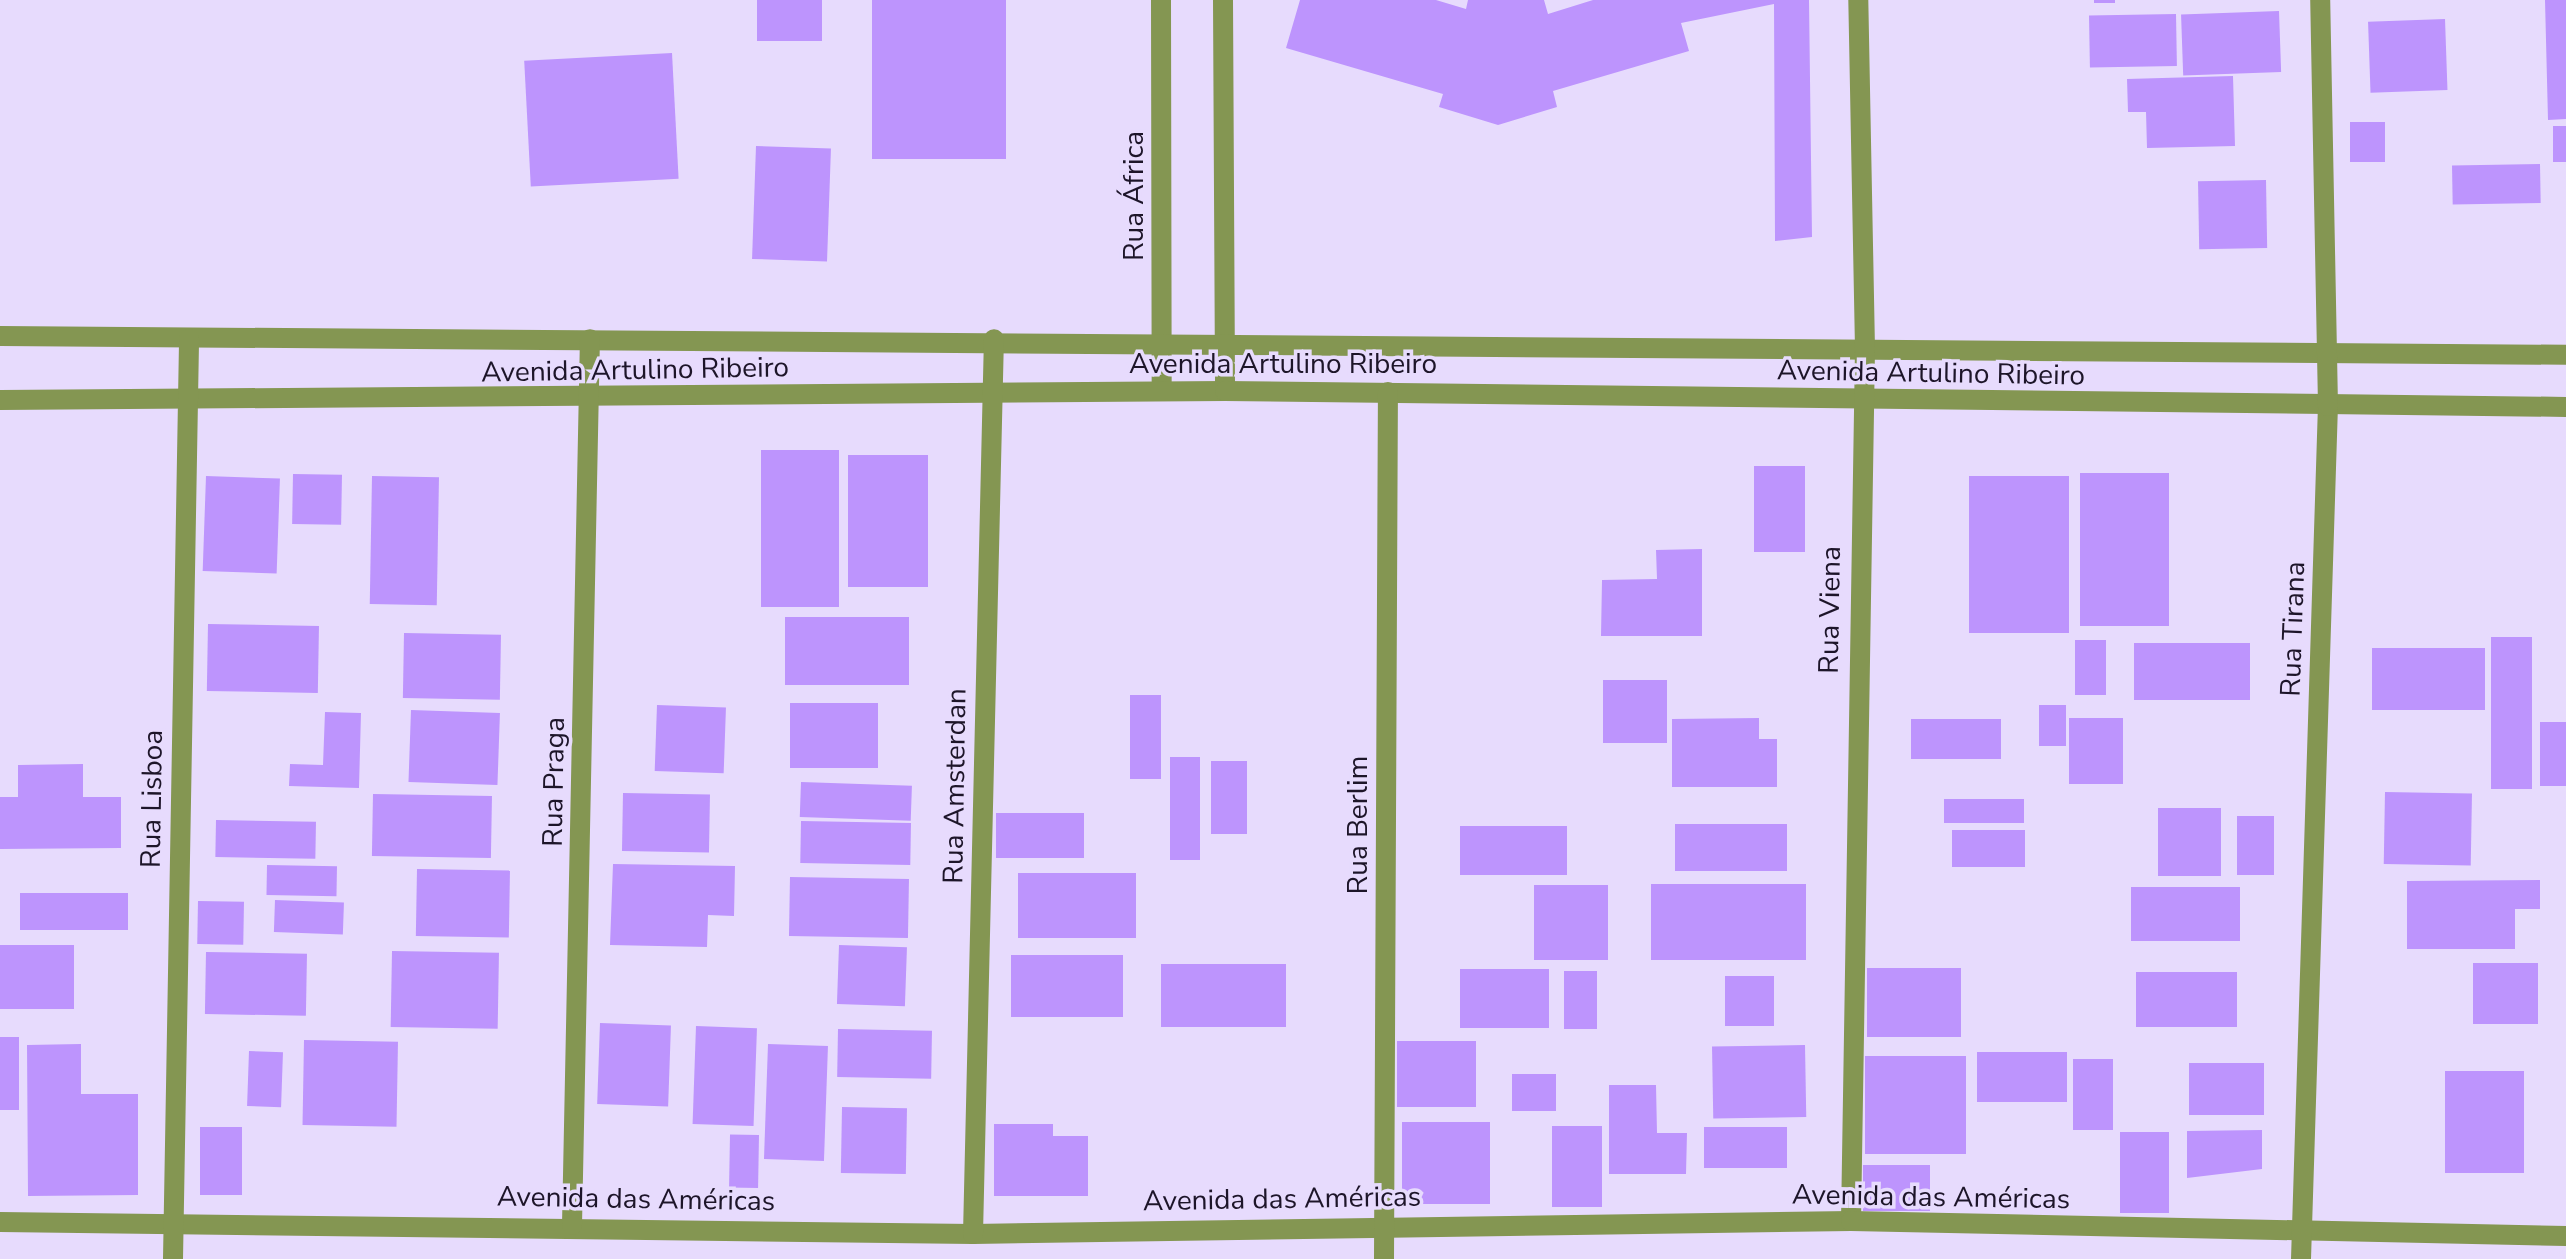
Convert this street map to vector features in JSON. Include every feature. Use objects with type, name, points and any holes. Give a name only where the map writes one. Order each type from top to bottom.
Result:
[{"type":"street","name":"Rua África","points":[[1161,0],[1162,391]]},
{"type":"street","points":[[1223,0],[1222,340],[1225,391]]},
{"type":"street","name":"Rua Viena","points":[[1851,1221],[1861,400],[1865,349],[1858,0]]},
{"type":"street","name":"Rua Tirana","points":[[2301,1259],[2329,353],[2320,0]]},
{"type":"street","name":"Avenida Artulino Ribeiro","points":[[0,336],[189,339],[1163,339],[2566,355]]},
{"type":"street","name":"Rua Lisboa","points":[[173,1259],[189,339]]},
{"type":"street","name":"Rua Praga","points":[[572,1225],[590,339]]},
{"type":"street","name":"Rua Amsterdan","points":[[973,1234],[994,339]]},
{"type":"street","name":"Avenida Artulino Ribeiro","points":[[0,400],[590,400],[1225,391],[2566,407]]},
{"type":"street","name":"Rua Berlim","points":[[1384,1259],[1388,392]]},
{"type":"street","name":"Avenida das Américas","points":[[0,1222],[572,1225],[973,1234],[1385,1224],[1851,1221],[2301,1233],[2566,1236]]},
{"type":"building","points":[[757,0],[822,0],[822,41],[757,41]]},
{"type":"building","points":[[872,0],[1006,0],[1006,159],[872,159]]},
{"type":"building","points":[[1300,0],[1436,0],[1466,9],[1468,0],[1544,0],[1548,14],[1593,0],[1809,0],[1812,237],[1775,241],[1774,4],[1681,23],[1689,51],[1553,91],[1557,107],[1498,125],[1439,107],[1443,94],[1286,48]]},
{"type":"building","points":[[2094,0],[2115,0],[2115,3],[2094,3]]},
{"type":"building","points":[[2545,0],[2566,0],[2566,119],[2548,120]]},
{"type":"building","points":[[2279,11],[2281,72],[2183,75],[2181,14]]},
{"type":"building","points":[[2176,14],[2177,66],[2090,68],[2089,16]]},
{"type":"building","points":[[2445,19],[2447,90],[2371,93],[2368,22]]},
{"type":"building","points":[[672,53],[679,179],[531,187],[524,61]]},
{"type":"building","points":[[2233,76],[2235,146],[2147,148],[2146,112],[2128,112],[2127,79]]},
{"type":"building","points":[[2350,122],[2385,122],[2385,162],[2350,162]]},
{"type":"building","points":[[2553,126],[2566,126],[2566,162],[2553,162]]},
{"type":"building","points":[[756,146],[831,149],[827,262],[752,259]]},
{"type":"building","points":[[2540,164],[2541,203],[2453,205],[2452,166]]},
{"type":"building","points":[[2266,180],[2267,248],[2199,249],[2198,181]]},
{"type":"building","points":[[761,450],[839,450],[839,607],[761,607]]},
{"type":"building","points":[[848,455],[928,455],[928,587],[848,587]]},
{"type":"building","points":[[1754,466],[1805,466],[1805,552],[1754,552]]},
{"type":"building","points":[[2080,473],[2169,473],[2169,626],[2080,626]]},
{"type":"building","points":[[293,474],[342,475],[341,525],[292,524]]},
{"type":"building","points":[[206,476],[280,479],[277,574],[203,571]]},
{"type":"building","points":[[372,476],[439,477],[437,605],[370,604]]},
{"type":"building","points":[[1969,476],[2069,476],[2069,633],[1969,633]]},
{"type":"building","points":[[1702,549],[1702,636],[1601,636],[1602,580],[1657,579],[1656,550]]},
{"type":"building","points":[[785,617],[909,617],[909,685],[785,685]]},
{"type":"building","points":[[208,624],[319,626],[318,693],[207,691]]},
{"type":"building","points":[[404,633],[501,635],[500,700],[403,698]]},
{"type":"building","points":[[2491,637],[2532,637],[2532,789],[2491,789]]},
{"type":"building","points":[[2075,640],[2106,640],[2106,695],[2075,695]]},
{"type":"building","points":[[2134,643],[2250,643],[2250,700],[2134,700]]},
{"type":"building","points":[[2372,648],[2485,648],[2485,710],[2372,710]]},
{"type":"building","points":[[1603,680],[1667,680],[1667,743],[1603,743]]},
{"type":"building","points":[[1130,695],[1161,695],[1161,779],[1130,779]]},
{"type":"building","points":[[790,703],[878,703],[878,768],[790,768]]},
{"type":"building","points":[[657,705],[726,707],[724,773],[655,771]]},
{"type":"building","points":[[2039,705],[2066,705],[2066,746],[2039,746]]},
{"type":"building","points":[[411,710],[500,713],[497,785],[408,782]]},
{"type":"building","points":[[325,712],[361,713],[359,788],[289,786],[290,764],[323,765]]},
{"type":"building","points":[[1759,718],[1759,739],[1777,739],[1777,787],[1672,787],[1672,719]]},
{"type":"building","points":[[2069,718],[2123,718],[2123,784],[2069,784]]},
{"type":"building","points":[[1911,719],[2001,719],[2001,759],[1911,759]]},
{"type":"building","points":[[2540,722],[2566,722],[2566,786],[2540,786]]},
{"type":"building","points":[[1170,757],[1200,757],[1200,860],[1170,860]]},
{"type":"building","points":[[1211,761],[1247,761],[1247,834],[1211,834]]},
{"type":"building","points":[[83,764],[83,797],[121,797],[121,848],[0,849],[0,797],[18,797],[18,765]]},
{"type":"building","points":[[801,782],[912,786],[911,821],[800,817]]},
{"type":"building","points":[[2385,792],[2472,794],[2471,866],[2384,864]]},
{"type":"building","points":[[623,793],[710,795],[709,853],[622,851]]},
{"type":"building","points":[[373,794],[492,796],[491,858],[372,856]]},
{"type":"building","points":[[1944,799],[2024,799],[2024,823],[1944,823]]},
{"type":"building","points":[[2158,808],[2221,808],[2221,876],[2158,876]]},
{"type":"building","points":[[996,813],[1084,813],[1084,858],[996,858]]},
{"type":"building","points":[[2237,816],[2274,816],[2274,875],[2237,875]]},
{"type":"building","points":[[216,820],[316,822],[315,859],[215,857]]},
{"type":"building","points":[[801,821],[911,823],[910,865],[800,863]]},
{"type":"building","points":[[1675,824],[1787,824],[1787,871],[1675,871]]},
{"type":"building","points":[[1460,826],[1567,826],[1567,875],[1460,875]]},
{"type":"building","points":[[1952,830],[2025,830],[2025,867],[1952,867]]},
{"type":"building","points":[[613,864],[735,866],[734,916],[708,915],[707,947],[610,945]]},
{"type":"building","points":[[267,865],[337,866],[336,896],[266,895]]},
{"type":"building","points":[[417,869],[510,871],[509,938],[416,936]]},
{"type":"building","points":[[1018,873],[1136,873],[1136,938],[1018,938]]},
{"type":"building","points":[[790,877],[909,879],[908,938],[789,936]]},
{"type":"building","points":[[2540,880],[2540,909],[2515,909],[2515,949],[2407,949],[2407,881]]},
{"type":"building","points":[[1651,884],[1806,884],[1806,960],[1651,960]]},
{"type":"building","points":[[1534,885],[1608,885],[1608,960],[1534,960]]},
{"type":"building","points":[[2131,887],[2240,887],[2240,941],[2131,941]]},
{"type":"building","points":[[20,893],[128,893],[128,930],[20,930]]},
{"type":"building","points":[[275,900],[344,902],[343,934],[274,932]]},
{"type":"building","points":[[198,901],[244,902],[243,945],[197,944]]},
{"type":"building","points":[[0,945],[74,945],[74,1009],[0,1009]]},
{"type":"building","points":[[839,945],[907,947],[905,1006],[837,1004]]},
{"type":"building","points":[[392,951],[499,953],[498,1029],[391,1027]]},
{"type":"building","points":[[206,952],[307,954],[306,1016],[205,1014]]},
{"type":"building","points":[[1011,955],[1123,955],[1123,1017],[1011,1017]]},
{"type":"building","points":[[2473,963],[2538,963],[2538,1024],[2473,1024]]},
{"type":"building","points":[[1161,964],[1286,964],[1286,1027],[1161,1027]]},
{"type":"building","points":[[1867,968],[1961,968],[1961,1037],[1867,1037]]},
{"type":"building","points":[[1460,969],[1549,969],[1549,1028],[1460,1028]]},
{"type":"building","points":[[1564,971],[1597,971],[1597,1029],[1564,1029]]},
{"type":"building","points":[[2136,972],[2237,972],[2237,1027],[2136,1027]]},
{"type":"building","points":[[1725,976],[1774,976],[1774,1026],[1725,1026]]},
{"type":"building","points":[[600,1023],[671,1025],[668,1106],[597,1104]]},
{"type":"building","points":[[696,1026],[757,1028],[754,1126],[693,1124]]},
{"type":"building","points":[[838,1029],[932,1031],[931,1079],[837,1077]]},
{"type":"building","points":[[0,1037],[19,1037],[19,1110],[0,1110]]},
{"type":"building","points":[[304,1040],[398,1042],[397,1127],[303,1125]]},
{"type":"building","points":[[1397,1041],[1476,1041],[1476,1107],[1397,1107]]},
{"type":"building","points":[[81,1044],[81,1094],[138,1094],[138,1195],[28,1196],[27,1045]]},
{"type":"building","points":[[768,1044],[828,1046],[824,1161],[764,1159]]},
{"type":"building","points":[[1805,1045],[1806,1117],[1713,1119],[1712,1047]]},
{"type":"building","points":[[249,1051],[283,1052],[281,1107],[247,1106]]},
{"type":"building","points":[[1977,1052],[2067,1052],[2067,1102],[1977,1102]]},
{"type":"building","points":[[1865,1056],[1966,1056],[1966,1154],[1865,1154]]},
{"type":"building","points":[[2073,1059],[2113,1059],[2113,1130],[2073,1130]]},
{"type":"building","points":[[2189,1063],[2264,1063],[2264,1115],[2189,1115]]},
{"type":"building","points":[[2445,1071],[2524,1071],[2524,1173],[2445,1173]]},
{"type":"building","points":[[1512,1074],[1556,1074],[1556,1111],[1512,1111]]},
{"type":"building","points":[[1609,1085],[1656,1085],[1657,1133],[1687,1133],[1686,1174],[1609,1174]]},
{"type":"building","points":[[842,1107],[907,1108],[906,1174],[841,1173]]},
{"type":"building","points":[[1402,1122],[1490,1122],[1490,1204],[1402,1204]]},
{"type":"building","points":[[994,1124],[1053,1124],[1053,1136],[1088,1136],[1088,1196],[994,1196]]},
{"type":"building","points":[[1552,1126],[1602,1126],[1602,1207],[1552,1207]]},
{"type":"building","points":[[200,1127],[242,1127],[242,1195],[200,1195]]},
{"type":"building","points":[[1704,1127],[1787,1127],[1787,1168],[1704,1168]]},
{"type":"building","points":[[2262,1130],[2262,1169],[2187,1178],[2187,1131]]},
{"type":"building","points":[[2120,1132],[2169,1132],[2169,1213],[2120,1213]]},
{"type":"building","points":[[730,1134],[759,1135],[758,1188],[729,1187]]},
{"type":"building","points":[[1863,1165],[1930,1165],[1930,1211],[1863,1211]]}]
